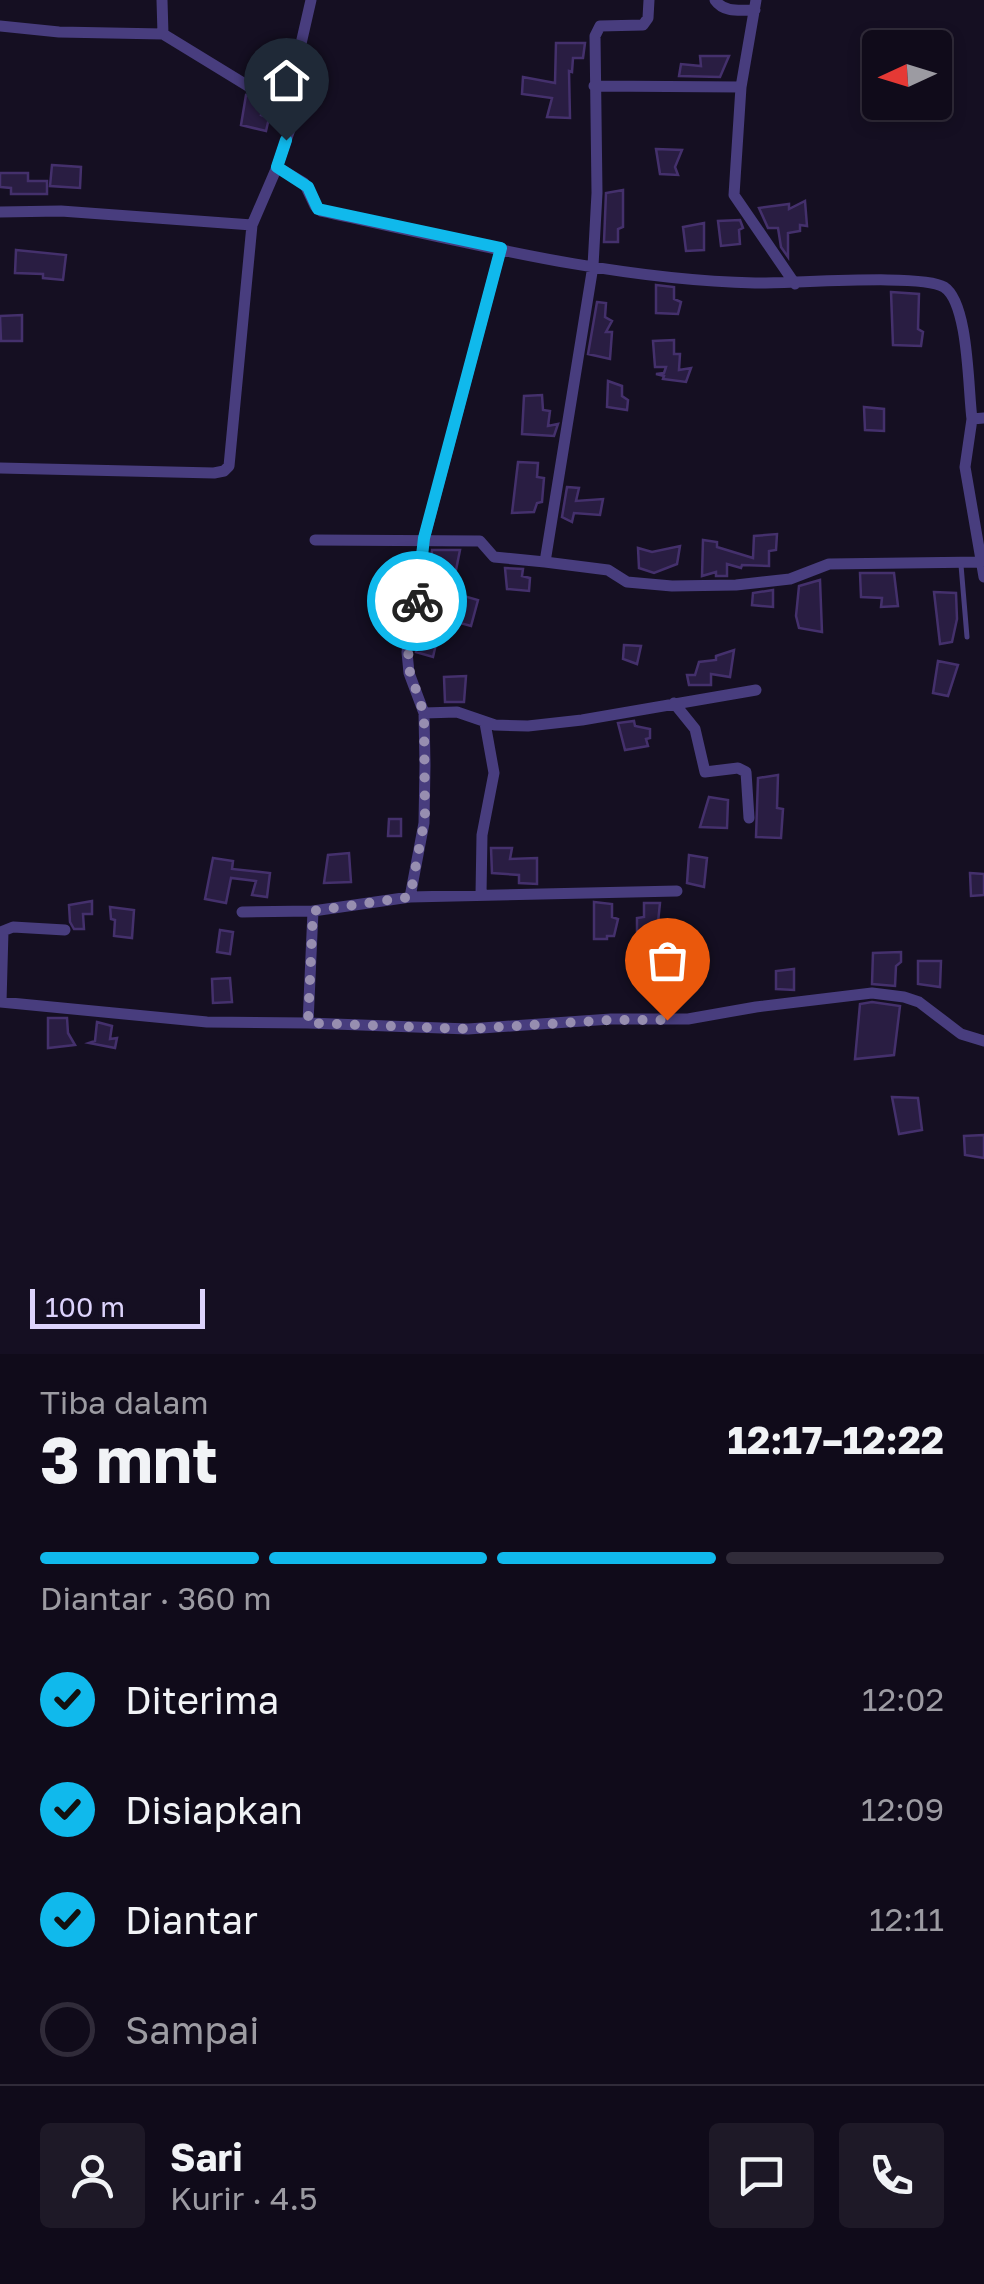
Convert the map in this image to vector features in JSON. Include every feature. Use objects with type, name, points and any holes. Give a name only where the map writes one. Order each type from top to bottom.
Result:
[{"type":"street","points":[[162,0],[162,34]]},
{"type":"street","points":[[289,96],[311,0]]},
{"type":"street","points":[[545,562],[593,266],[597,193],[596,30],[606,25],[642,25],[648,18],[649,0]]},
{"type":"street","points":[[715,0],[721,8],[756,5],[742,87],[734,195],[796,284]]},
{"type":"street","points":[[0,26],[58,32],[162,34],[248,86],[289,96],[298,106],[252,225],[231,457],[224,471],[0,468]]},
{"type":"street","points":[[594,86],[742,87]]},
{"type":"street","points":[[277,167],[304,183],[315,206],[322,211],[593,266],[731,282],[894,282],[944,287],[952,295],[960,321],[978,418],[965,467],[979,530],[984,577]]},
{"type":"street","points":[[0,212],[61,211],[252,225]]},
{"type":"street","points":[[410,897],[425,817],[424,714],[407,652],[424,538],[501,248]]},
{"type":"street","points":[[316,540],[480,541],[497,558],[608,570],[627,582],[672,586],[790,579],[829,564],[981,562]]},
{"type":"street","points":[[424,714],[458,712],[485,723],[528,726],[756,690]]},
{"type":"street","points":[[674,703],[695,729],[706,772],[738,768],[746,772],[749,818]]},
{"type":"street","points":[[481,894],[482,835],[494,774],[485,723]]},
{"type":"street","points":[[242,912],[313,911],[410,897],[677,891]]},
{"type":"street","points":[[308,1023],[313,911]]},
{"type":"street","points":[[64,930],[3,931],[0,1002],[208,1022],[468,1029],[611,1020],[688,1020],[768,1005],[872,993],[918,1002],[961,1034],[984,1041]]},
{"type":"lane","points":[[961,563],[966,637]]},
{"type":"building","points":[[556,43],[585,43],[583,58],[573,58],[572,72],[569,71],[570,118],[547,117],[552,98],[522,94],[523,77],[555,83]]},
{"type":"building","points":[[700,56],[729,56],[720,77],[679,76],[681,64],[701,66]]},
{"type":"building","points":[[246,95],[266,101],[261,115],[269,118],[266,131],[241,125]]},
{"type":"building","points":[[656,149],[682,150],[675,167],[678,175],[660,174]]},
{"type":"building","points":[[52,165],[81,167],[80,188],[50,186]]},
{"type":"building","points":[[0,173],[28,173],[28,181],[47,181],[47,194],[11,194],[11,188],[0,187]]},
{"type":"building","points":[[623,190],[623,227],[618,229],[618,242],[604,242],[606,193]]},
{"type":"building","points":[[805,201],[807,226],[800,225],[800,231],[788,233],[788,257],[781,247],[778,228],[768,228],[759,208],[789,204],[789,209]]},
{"type":"building","points":[[740,220],[740,244],[721,246],[718,221]]},
{"type":"building","points":[[704,223],[704,250],[686,251],[683,227]]},
{"type":"building","points":[[16,250],[66,255],[63,280],[43,278],[43,274],[15,273]]},
{"type":"building","points":[[656,285],[674,287],[674,299],[681,302],[678,314],[656,313]]},
{"type":"building","points":[[891,292],[919,294],[921,346],[893,345]]},
{"type":"building","points":[[597,302],[606,303],[605,317],[612,321],[606,332],[612,332],[610,359],[588,354]]},
{"type":"building","points":[[22,315],[22,341],[1,341],[0,316]]},
{"type":"building","points":[[674,340],[674,354],[680,354],[679,370],[691,368],[686,382],[663,379],[664,376],[656,374],[664,373],[666,367],[655,367],[653,341]]},
{"type":"building","points":[[608,381],[622,386],[622,396],[628,400],[627,410],[607,407]]},
{"type":"building","points":[[542,395],[543,410],[550,411],[548,426],[558,424],[554,436],[522,434],[524,396]]},
{"type":"building","points":[[864,407],[884,409],[884,431],[865,430]]},
{"type":"building","points":[[518,462],[538,463],[537,477],[544,478],[542,502],[537,503],[534,512],[512,513]]},
{"type":"building","points":[[567,487],[579,488],[576,501],[603,499],[600,515],[574,513],[572,522],[562,517]]},
{"type":"building","points":[[777,534],[776,550],[769,551],[769,566],[741,568],[727,564],[727,576],[716,576],[716,572],[702,576],[703,540],[753,558],[754,536]]},
{"type":"building","points":[[680,546],[677,564],[654,573],[639,568],[638,548],[652,552]]},
{"type":"building","points":[[432,550],[460,550],[455,575],[451,575],[446,591],[478,600],[471,626],[442,618],[433,657],[416,652]]},
{"type":"building","points":[[505,568],[523,569],[522,576],[530,578],[529,591],[507,589]]},
{"type":"building","points":[[860,573],[894,573],[898,606],[881,607],[882,598],[861,597]]},
{"type":"building","points":[[820,580],[822,632],[799,628],[799,586]]},
{"type":"building","points":[[773,590],[773,607],[752,605],[753,593]]},
{"type":"building","points":[[934,592],[956,593],[957,619],[952,642],[940,644]]},
{"type":"building","points":[[624,645],[641,646],[637,664],[623,659]]},
{"type":"building","points":[[734,650],[730,677],[711,674],[711,685],[689,685],[687,675],[695,675],[699,662],[716,660],[716,656]]},
{"type":"building","points":[[938,661],[958,665],[948,696],[933,693]]},
{"type":"building","points":[[466,676],[464,702],[445,702],[444,677]]},
{"type":"building","points":[[634,721],[635,726],[650,729],[648,746],[625,750],[618,723]]},
{"type":"building","points":[[778,775],[777,808],[783,809],[781,838],[756,837],[758,778]]},
{"type":"building","points":[[709,797],[728,800],[727,828],[700,827]]},
{"type":"building","points":[[389,819],[401,819],[401,836],[388,836]]},
{"type":"building","points":[[491,848],[512,848],[510,859],[537,858],[537,884],[519,883],[519,875],[492,873]]},
{"type":"building","points":[[349,853],[351,882],[324,883],[328,855]]},
{"type":"building","points":[[689,855],[707,858],[704,887],[687,883]]},
{"type":"building","points":[[213,858],[233,861],[232,869],[270,873],[267,897],[252,895],[256,881],[231,878],[226,903],[205,899]]},
{"type":"building","points":[[970,873],[984,874],[984,895],[971,896]]},
{"type":"building","points":[[92,901],[92,914],[83,914],[84,929],[74,929],[69,905]]},
{"type":"building","points":[[594,902],[612,904],[612,917],[618,919],[614,936],[594,939]]},
{"type":"building","points":[[644,903],[660,903],[657,932],[637,931],[637,918],[644,917]]},
{"type":"building","points":[[110,907],[134,910],[132,938],[114,936],[115,920],[111,919]]},
{"type":"building","points":[[220,930],[233,932],[230,954],[217,952]]},
{"type":"building","points":[[901,952],[895,986],[872,984],[873,953]]},
{"type":"building","points":[[918,961],[941,961],[940,987],[918,984]]},
{"type":"building","points":[[794,969],[794,990],[776,989],[776,971]]},
{"type":"building","points":[[230,978],[232,1002],[213,1003],[212,979]]},
{"type":"building","points":[[860,1004],[900,1006],[894,1055],[855,1059]]},
{"type":"building","points":[[48,1018],[67,1018],[68,1033],[75,1045],[48,1048]]},
{"type":"building","points":[[97,1022],[112,1026],[110,1039],[117,1038],[115,1048],[89,1043],[95,1041]]},
{"type":"building","points":[[892,1097],[918,1098],[922,1130],[899,1134]]},
{"type":"building","points":[[984,1135],[984,1158],[965,1155],[964,1136]]},
{"type":"way so far","points":[[417,601],[407,663],[424,714],[425,817],[410,897],[313,911],[308,1023],[468,1029],[667,1020]]},
{"type":"route","points":[[286,140],[277,167],[308,187],[318,209],[501,248],[424,538],[417,601]]}]
